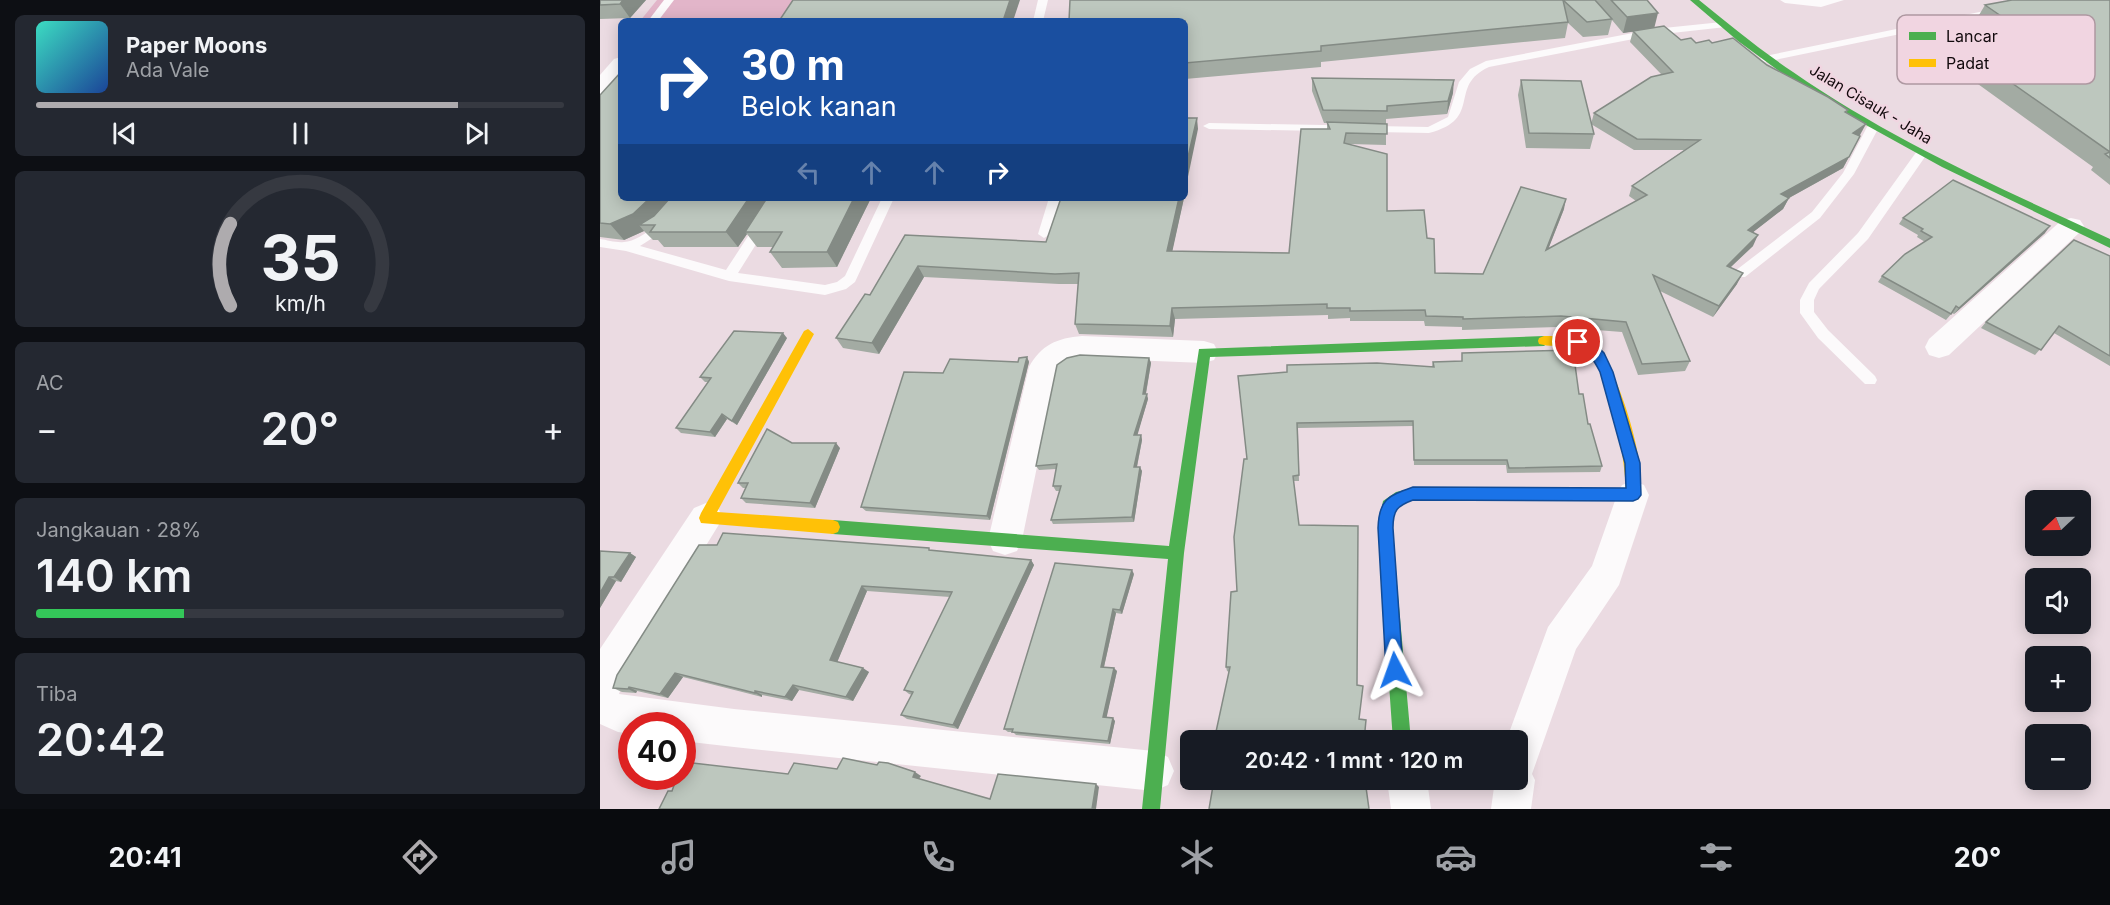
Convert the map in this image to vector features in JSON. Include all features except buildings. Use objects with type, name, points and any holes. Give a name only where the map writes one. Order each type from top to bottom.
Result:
[{"type":"street","name":"Jalan Cisauk - Jaha","points":[[1694,0],[1722,26],[1765,59],[1873,127],[1921,154],[2110,244]]},
{"type":"street","points":[[1939,347],[2072,226]]},
{"type":"street","points":[[808,333],[706,518],[611,665],[602,683],[600,696],[606,707],[618,713],[734,728],[1154,771]]},
{"type":"street","points":[[1005,540],[1043,367],[1048,358],[1065,348],[1204,352],[1546,341],[1578,342],[1591,347],[1599,356],[1606,372],[1633,463],[1633,495],[1607,573],[1585,608],[1560,639],[1528,732]]},
{"type":"street","points":[[1151,809],[1176,553],[1204,352]]},
{"type":"street","points":[[1400,730],[1385,528],[1388,506],[1401,496],[1413,494],[1633,495]]},
{"type":"street","points":[[706,518],[1176,553]]},
{"type":"street","points":[[1408,790],[1411,809]]},
{"type":"street","points":[[1511,809],[1514,790]]},
{"type":"lane","points":[[655,18],[669,0]]},
{"type":"lane","points":[[1039,18],[1043,0]]},
{"type":"lane","points":[[1785,0],[1814,4],[1839,0]]},
{"type":"lane","points":[[1980,15],[2009,9]]},
{"type":"lane","points":[[1209,126],[1429,130],[1451,122],[1456,116],[1463,84],[1471,74],[1484,66],[1617,35],[1722,26]]},
{"type":"lane","points":[[1765,59],[1897,32]]},
{"type":"lane","points":[[1740,274],[1816,215],[1848,174],[1873,127]]},
{"type":"lane","points":[[1870,380],[1823,334],[1807,312],[1807,300],[1814,286],[1863,236],[1921,154]]},
{"type":"lane","points":[[626,247],[647,239],[676,214],[685,201]]},
{"type":"lane","points":[[729,276],[777,201]]},
{"type":"lane","points":[[600,243],[626,247],[729,276],[825,290],[841,286],[850,279],[887,201]]},
{"type":"lane","points":[[1044,234],[1054,201]]},
{"type":"shaded area","points":[[657,0],[804,0],[792,18],[642,18]]},
{"type":"traffic: fast","points":[[1694,0],[1790,75],[1841,107],[1946,165],[2110,244]]},
{"type":"traffic: fast","points":[[1151,809],[1176,553],[1204,352],[1544,341]]},
{"type":"traffic: fast","points":[[1401,730],[1385,528],[1388,506],[1401,496],[1413,494],[1633,495],[1633,490]]},
{"type":"traffic: fast","points":[[833,527],[1176,553]]},
{"type":"traffic: slow","points":[[808,334],[706,518],[833,527]]},
{"type":"traffic: slow","points":[[1544,341],[1584,344],[1598,357],[1615,392],[1621,414],[1630,457],[1633,490]]},
{"type":"route","points":[[1395,670],[1385,528],[1386,512],[1388,506],[1394,501],[1401,496],[1413,494],[1633,495],[1633,463],[1606,372],[1599,356],[1591,347],[1578,342]]}]
